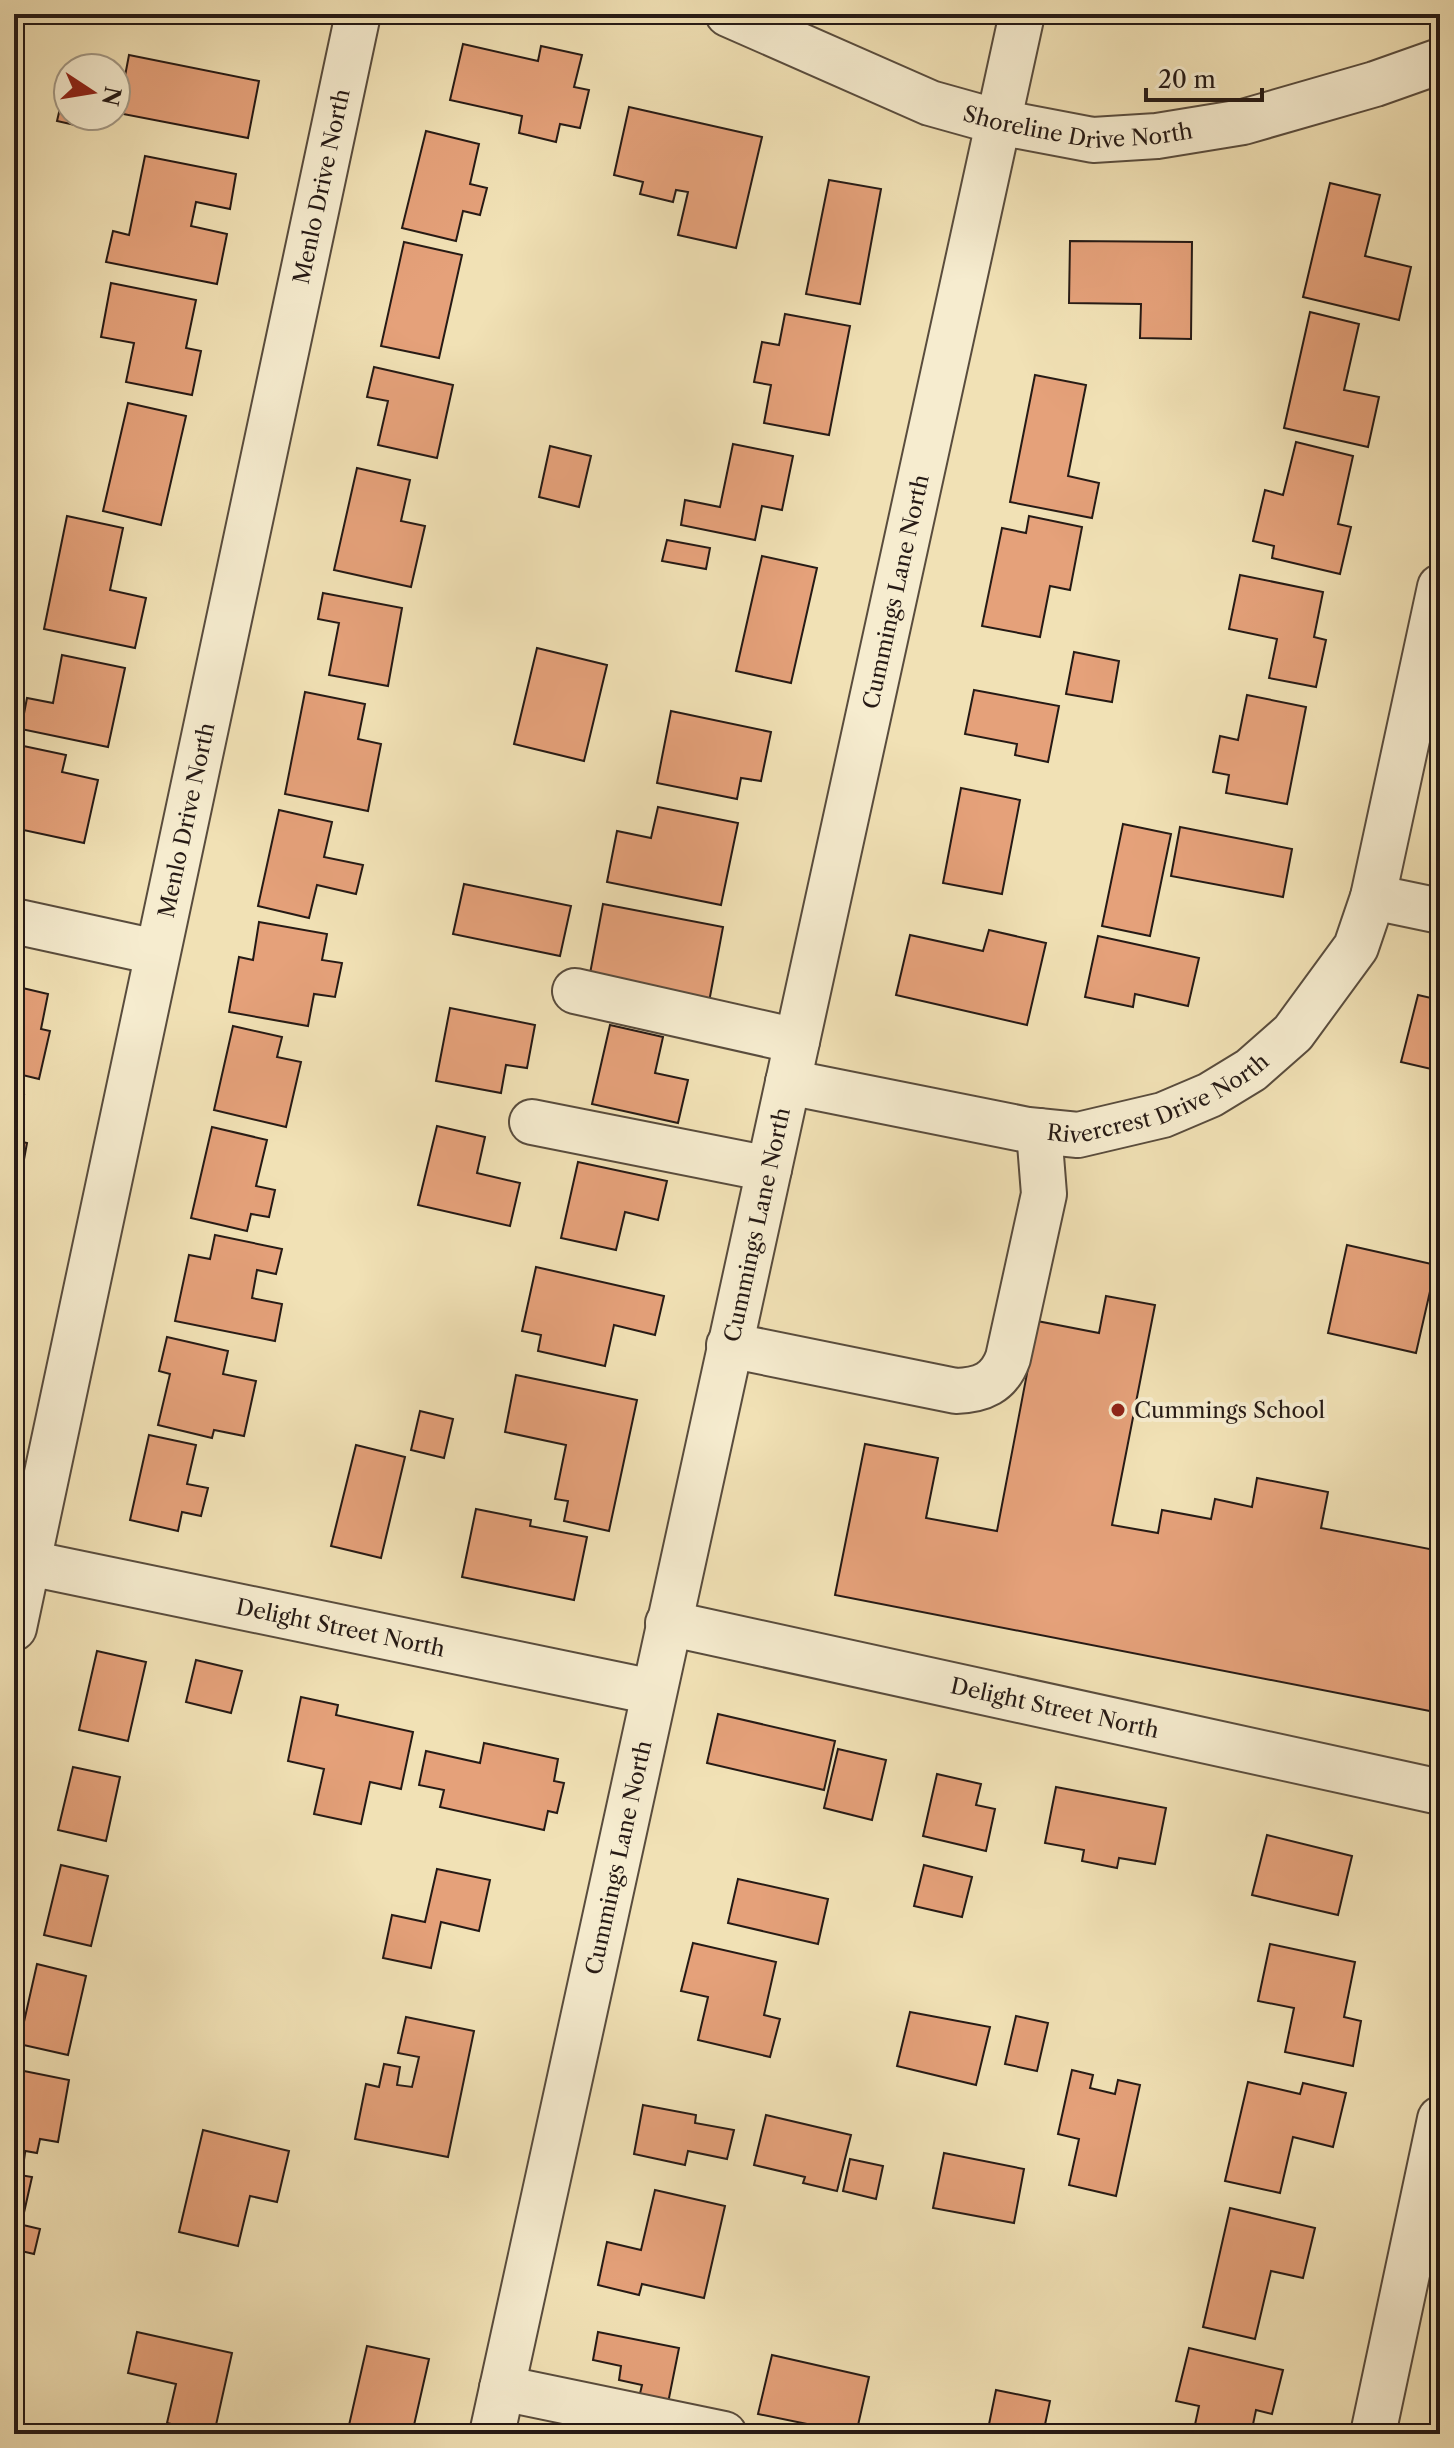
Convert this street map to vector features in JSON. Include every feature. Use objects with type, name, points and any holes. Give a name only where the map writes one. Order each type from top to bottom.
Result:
[{"type":"street","name":"Menlo Drive North","points":[[14,1628],[358,14]]},
{"type":"street","name":"Shoreline Drive North","points":[[728,14],[930,103],[998,122],[1093,140],[1157,136],[1243,122],[1375,84],[1440,61]]},
{"type":"street","name":"Cummings Lane North","points":[[492,2434],[1022,14]]},
{"type":"street","name":"Rivercrest Drive North","points":[[575,991],[793,1061],[1039,1131],[1078,1135],[1129,1125],[1210,1095],[1251,1070],[1293,1033],[1356,947],[1373,897],[1440,587]]},
{"type":"street","points":[[1373,897],[1440,911]]},
{"type":"street","points":[[14,921],[156,952]]},
{"type":"street","points":[[532,1122],[769,1169]]},
{"type":"street","points":[[729,1345],[956,1391],[974,1390],[989,1384],[1003,1373],[1008,1358],[1044,1194],[1039,1131]]},
{"type":"street","name":"Delight Street North","points":[[29,1563],[653,1692]]},
{"type":"street","name":"Delight Street North","points":[[668,1623],[1440,1792]]},
{"type":"street","points":[[1373,2434],[1440,2119]]},
{"type":"street","points":[[502,2388],[724,2434]]},
{"type":"building","points":[[1141,14],[1189,14],[1141,17]]},
{"type":"building","points":[[463,44],[538,61],[541,46],[582,55],[574,87],[589,90],[580,128],[560,124],[556,142],[519,133],[522,116],[450,100]]},
{"type":"building","points":[[132,56],[259,81],[248,138],[132,116]]},
{"type":"building","points":[[629,107],[762,137],[736,248],[678,235],[688,192],[676,190],[673,202],[640,194],[643,182],[614,175]]},
{"type":"building","points":[[426,131],[479,144],[470,184],[487,188],[480,215],[463,211],[456,241],[402,228]]},
{"type":"building","points":[[145,156],[236,174],[230,209],[196,202],[191,226],[227,234],[217,284],[106,262],[113,231],[129,235]]},
{"type":"building","points":[[829,180],[881,189],[860,304],[806,294]]},
{"type":"building","points":[[1330,183],[1380,195],[1365,256],[1411,267],[1399,320],[1303,297]]},
{"type":"building","points":[[1070,241],[1192,242],[1191,339],[1140,338],[1141,304],[1069,303]]},
{"type":"building","points":[[404,242],[462,255],[439,358],[381,346]]},
{"type":"building","points":[[111,283],[196,300],[186,348],[201,351],[192,395],[126,382],[134,343],[101,337]]},
{"type":"building","points":[[1310,312],[1359,324],[1344,390],[1379,397],[1368,447],[1284,428]]},
{"type":"building","points":[[785,314],[850,326],[829,435],[764,423],[771,385],[754,382],[762,342],[779,345]]},
{"type":"building","points":[[374,367],[453,385],[437,458],[378,445],[388,401],[367,397]]},
{"type":"building","points":[[1035,375],[1086,385],[1068,476],[1099,483],[1092,518],[1010,502]]},
{"type":"building","points":[[128,403],[186,416],[161,525],[103,511]]},
{"type":"building","points":[[1296,442],[1353,456],[1338,524],[1351,527],[1340,574],[1272,558],[1274,546],[1253,541],[1265,490],[1283,495]]},
{"type":"building","points":[[733,444],[793,456],[782,510],[762,506],[755,540],[681,525],[685,500],[720,507]]},
{"type":"building","points":[[550,446],[591,456],[579,507],[539,497]]},
{"type":"building","points":[[357,468],[410,480],[401,521],[425,526],[411,587],[334,570]]},
{"type":"building","points":[[67,516],[123,528],[110,590],[146,598],[135,648],[44,629]]},
{"type":"building","points":[[1029,516],[1082,527],[1070,590],[1050,586],[1040,637],[982,626],[1002,528],[1026,533]]},
{"type":"building","points":[[667,540],[710,548],[706,569],[662,561]]},
{"type":"building","points":[[762,556],[817,568],[791,683],[736,671]]},
{"type":"building","points":[[1240,575],[1323,592],[1314,637],[1326,640],[1316,687],[1269,678],[1277,639],[1229,629]]},
{"type":"building","points":[[323,593],[402,608],[388,686],[329,675],[339,623],[318,619]]},
{"type":"building","points":[[537,648],[607,665],[584,761],[514,744]]},
{"type":"building","points":[[1074,652],[1119,661],[1112,702],[1066,694]]},
{"type":"building","points":[[62,655],[125,668],[108,747],[21,729],[27,698],[53,703]]},
{"type":"building","points":[[974,690],[1059,706],[1048,762],[1015,755],[1017,744],[965,734]]},
{"type":"building","points":[[305,692],[365,704],[358,739],[381,744],[368,811],[285,794]]},
{"type":"building","points":[[1247,695],[1306,707],[1287,804],[1226,793],[1229,775],[1213,772],[1220,736],[1238,740]]},
{"type":"building","points":[[671,711],[771,732],[761,781],[741,778],[737,799],[657,783]]},
{"type":"building","points":[[14,744],[66,755],[62,772],[98,780],[84,843],[14,828]]},
{"type":"building","points":[[961,788],[1020,800],[1002,894],[943,883]]},
{"type":"building","points":[[658,807],[738,823],[721,905],[607,882],[617,831],[651,838]]},
{"type":"building","points":[[279,810],[332,822],[324,857],[363,865],[356,894],[317,885],[309,918],[258,906]]},
{"type":"building","points":[[1123,824],[1171,834],[1150,936],[1102,926]]},
{"type":"building","points":[[1180,827],[1292,849],[1283,897],[1171,876]]},
{"type":"building","points":[[464,884],[571,906],[560,956],[453,934]]},
{"type":"building","points":[[603,904],[723,927],[709,1002],[589,979]]},
{"type":"building","points":[[259,922],[327,934],[322,960],[342,963],[335,997],[314,994],[308,1026],[229,1012],[239,957],[253,960]]},
{"type":"building","points":[[989,930],[1046,943],[1027,1025],[896,995],[910,935],[983,951]]},
{"type":"building","points":[[1098,936],[1199,958],[1188,1006],[1135,994],[1133,1007],[1085,997]]},
{"type":"building","points":[[14,986],[48,994],[41,1029],[50,1031],[39,1079],[14,1073]]},
{"type":"building","points":[[1418,995],[1440,1000],[1440,1071],[1401,1062]]},
{"type":"building","points":[[450,1008],[535,1025],[527,1068],[506,1065],[501,1093],[436,1081]]},
{"type":"building","points":[[610,1025],[663,1037],[655,1073],[688,1080],[678,1123],[592,1104]]},
{"type":"building","points":[[233,1026],[282,1037],[277,1057],[301,1062],[286,1127],[214,1110]]},
{"type":"building","points":[[14,1093],[24,1095],[14,1140]]},
{"type":"building","points":[[437,1126],[485,1137],[477,1173],[520,1183],[510,1226],[418,1205]]},
{"type":"building","points":[[212,1127],[267,1140],[256,1186],[275,1190],[269,1217],[251,1214],[247,1231],[191,1218]]},
{"type":"building","points":[[14,1140],[27,1143],[21,1176],[14,1174]]},
{"type":"building","points":[[578,1162],[667,1181],[658,1220],[625,1212],[616,1250],[561,1238]]},
{"type":"building","points":[[215,1235],[282,1249],[276,1274],[257,1270],[252,1298],[282,1304],[275,1341],[175,1321],[189,1255],[210,1259]]},
{"type":"building","points":[[1347,1245],[1436,1265],[1416,1353],[1328,1333]]},
{"type":"building","points":[[536,1267],[664,1296],[655,1335],[614,1325],[605,1366],[538,1351],[541,1335],[522,1331]]},
{"type":"building","points":[[1106,1296],[1155,1305],[1112,1525],[1158,1533],[1162,1510],[1211,1519],[1215,1499],[1252,1507],[1257,1478],[1328,1492],[1321,1528],[1440,1551],[1440,1713],[835,1595],[865,1444],[938,1458],[926,1518],[997,1531],[1037,1321],[1099,1333]]},
{"type":"building","points":[[167,1337],[228,1351],[223,1374],[256,1381],[244,1436],[214,1430],[212,1438],[158,1425],[170,1374],[159,1371]]},
{"type":"building","points":[[516,1375],[637,1400],[609,1531],[564,1521],[568,1501],[555,1499],[566,1445],[505,1432]]},
{"type":"building","points":[[420,1411],[453,1419],[444,1458],[411,1450]]},
{"type":"building","points":[[149,1435],[196,1445],[187,1484],[208,1488],[201,1516],[182,1512],[178,1531],[130,1520]]},
{"type":"building","points":[[356,1445],[405,1457],[381,1558],[331,1546]]},
{"type":"building","points":[[476,1509],[531,1520],[530,1526],[587,1537],[574,1600],[462,1577]]},
{"type":"building","points":[[97,1651],[146,1662],[128,1741],[79,1730]]},
{"type":"building","points":[[196,1660],[242,1671],[231,1713],[186,1702]]},
{"type":"building","points":[[301,1697],[338,1705],[336,1715],[413,1732],[401,1789],[370,1782],[361,1824],[314,1814],[324,1769],[288,1761]]},
{"type":"building","points":[[718,1714],[835,1741],[824,1790],[707,1763]]},
{"type":"building","points":[[484,1743],[558,1759],[554,1781],[564,1783],[557,1813],[548,1811],[544,1830],[440,1807],[444,1790],[419,1785],[426,1751],[480,1763]]},
{"type":"building","points":[[838,1749],[886,1760],[872,1820],[824,1808]]},
{"type":"building","points":[[73,1767],[120,1777],[106,1841],[58,1830]]},
{"type":"building","points":[[937,1774],[981,1784],[976,1805],[995,1809],[986,1851],[923,1836]]},
{"type":"building","points":[[1056,1787],[1166,1808],[1155,1864],[1119,1858],[1117,1868],[1082,1861],[1084,1850],[1045,1843]]},
{"type":"building","points":[[1267,1835],[1352,1856],[1338,1915],[1252,1895]]},
{"type":"building","points":[[61,1865],[108,1876],[91,1946],[44,1935]]},
{"type":"building","points":[[924,1865],[972,1877],[962,1917],[914,1906]]},
{"type":"building","points":[[437,1869],[490,1880],[479,1931],[441,1922],[431,1968],[383,1958],[392,1915],[425,1922]]},
{"type":"building","points":[[738,1879],[828,1899],[818,1944],[728,1923]]},
{"type":"building","points":[[693,1943],[776,1962],[764,2015],[780,2019],[770,2057],[698,2040],[708,1997],[681,1991]]},
{"type":"building","points":[[1270,1944],[1355,1962],[1344,2017],[1361,2021],[1353,2066],[1285,2052],[1294,2008],[1258,2001]]},
{"type":"building","points":[[37,1964],[86,1976],[68,2055],[19,2044]]},
{"type":"building","points":[[910,2012],[990,2027],[976,2085],[897,2066]]},
{"type":"building","points":[[1016,2016],[1048,2023],[1037,2071],[1005,2064]]},
{"type":"building","points":[[406,2017],[474,2031],[448,2157],[355,2139],[366,2084],[379,2087],[384,2064],[400,2067],[397,2085],[412,2087],[419,2057],[398,2053]]},
{"type":"building","points":[[14,2069],[69,2080],[58,2142],[40,2139],[37,2153],[14,2149]]},
{"type":"building","points":[[1072,2070],[1093,2075],[1090,2088],[1115,2094],[1118,2080],[1140,2085],[1116,2196],[1069,2185],[1079,2139],[1058,2134]]},
{"type":"building","points":[[1248,2082],[1300,2094],[1303,2083],[1346,2093],[1333,2147],[1293,2137],[1280,2193],[1225,2181]]},
{"type":"building","points":[[643,2105],[696,2115],[695,2123],[734,2130],[727,2159],[688,2151],[685,2165],[634,2154]]},
{"type":"building","points":[[766,2115],[851,2135],[837,2191],[803,2183],[805,2177],[754,2165]]},
{"type":"building","points":[[203,2130],[289,2151],[277,2202],[250,2196],[238,2246],[179,2232]]},
{"type":"building","points":[[14,2152],[25,2153],[23,2167],[14,2165]]},
{"type":"building","points":[[944,2153],[1024,2169],[1014,2223],[933,2208]]},
{"type":"building","points":[[850,2159],[883,2166],[876,2199],[843,2191]]},
{"type":"building","points":[[14,2174],[32,2177],[14,2257]]},
{"type":"building","points":[[655,2190],[725,2206],[704,2298],[642,2284],[639,2295],[598,2285],[607,2242],[641,2250]]},
{"type":"building","points":[[1230,2208],[1315,2228],[1303,2278],[1271,2271],[1255,2339],[1203,2327]]},
{"type":"building","points":[[23,2225],[40,2229],[34,2254],[17,2250]]},
{"type":"building","points":[[137,2332],[232,2353],[214,2434],[167,2423],[176,2384],[128,2373]]},
{"type":"building","points":[[598,2332],[679,2348],[667,2408],[638,2402],[642,2385],[619,2380],[621,2366],[593,2360]]},
{"type":"building","points":[[367,2346],[429,2359],[412,2434],[347,2434]]},
{"type":"building","points":[[1189,2348],[1283,2370],[1272,2414],[1256,2410],[1251,2434],[1193,2434],[1199,2406],[1176,2401]]},
{"type":"building","points":[[772,2355],[869,2377],[856,2434],[758,2414]]},
{"type":"building","points":[[996,2390],[1050,2401],[1043,2434],[987,2434]]},
{"type":"place","name":"Cummings School","points":[[1118,1410]]}]
